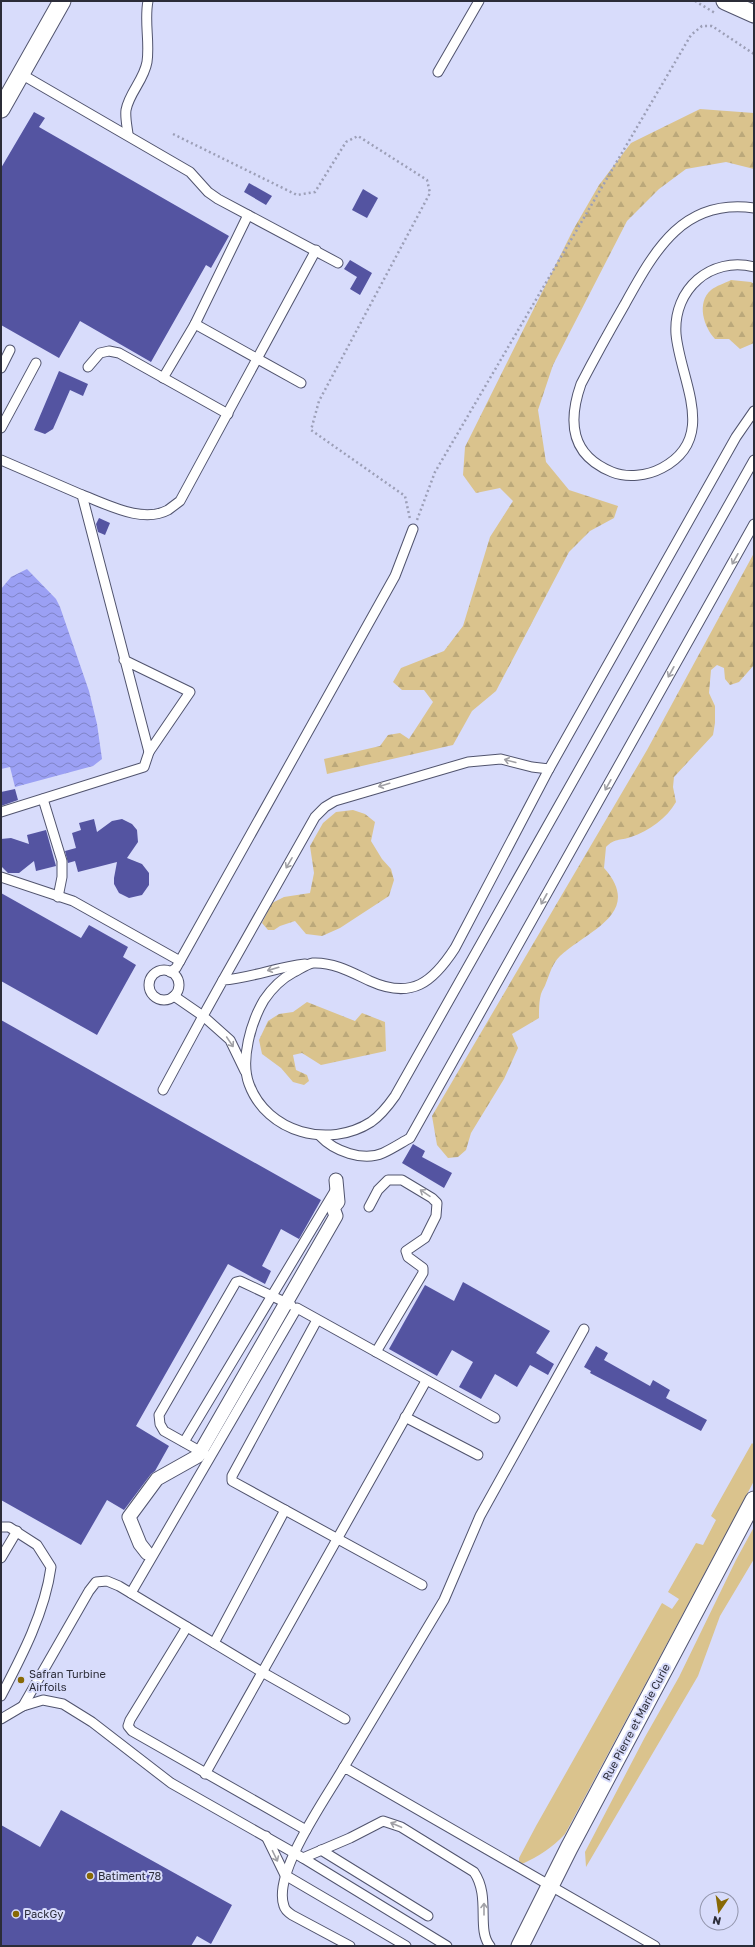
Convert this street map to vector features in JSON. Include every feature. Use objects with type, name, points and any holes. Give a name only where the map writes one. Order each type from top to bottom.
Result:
[{"type":"street","points":[[1,109],[62,1]]},
{"type":"street","points":[[725,1],[754,14]]},
{"type":"street","points":[[147,1553],[140,1544],[129,1517],[157,1479],[198,1456],[206,1454],[291,1305],[336,1216],[333,1208],[338,1202],[336,1185]]},
{"type":"street","name":"Rue Pierre et Marie Curie","points":[[520,1946],[550,1886],[754,1500]]},
{"type":"lane","points":[[128,134],[125,111],[127,104],[140,82],[147,63],[146,26],[148,1]]},
{"type":"lane","points":[[438,72],[479,1]]},
{"type":"lane","points":[[21,74],[128,134],[190,172],[208,192],[338,263]]},
{"type":"lane","points":[[754,208],[733,206],[697,215],[675,229],[655,252],[581,384],[576,398],[572,413],[573,426],[576,438],[590,458],[612,472],[626,476],[655,472],[668,465],[680,455],[689,441],[693,414],[692,397],[676,333],[677,318],[682,303],[694,283],[712,270],[735,265],[754,267]]},
{"type":"lane","points":[[164,378],[195,324],[248,215]]},
{"type":"lane","points":[[1,460],[82,495],[134,514],[154,514],[167,510],[180,501],[258,360],[316,250]]},
{"type":"lane","points":[[195,324],[301,383]]},
{"type":"lane","points":[[1,368],[10,350]]},
{"type":"lane","points":[[88,367],[100,353],[108,351],[119,353],[228,414]]},
{"type":"lane","points":[[1,428],[36,363]]},
{"type":"lane","points":[[223,980],[241,979],[283,967],[312,963],[338,967],[372,982],[400,989],[418,985],[434,976],[443,967],[549,769],[736,437],[754,411]]},
{"type":"lane","points":[[312,963],[278,982],[264,1001],[251,1032],[248,1049],[247,1074],[249,1085],[258,1100],[278,1121],[298,1131],[320,1136],[334,1135],[360,1128],[383,1113],[395,1096],[754,460]]},
{"type":"lane","points":[[82,495],[149,752]]},
{"type":"lane","points":[[320,1136],[326,1143],[337,1149],[364,1156],[382,1154],[410,1138],[754,524]]},
{"type":"lane","points":[[170,972],[176,968],[180,961],[395,576],[413,529]]},
{"type":"lane","points":[[1,812],[144,767],[149,752],[190,692],[124,660]]},
{"type":"lane","points":[[163,1090],[223,980],[316,817],[325,807],[335,801],[468,762],[502,759],[532,767],[549,769]]},
{"type":"lane","points":[[43,799],[62,862],[62,877],[58,897]]},
{"type":"lane","points":[[1,877],[73,901],[180,961]]},
{"type":"lane","points":[[162,970],[170,972],[178,981],[179,986],[174,996],[165,1000],[156,998],[152,995],[149,986],[152,976],[162,970]]},
{"type":"lane","points":[[174,996],[204,1016],[230,1040],[247,1074]]},
{"type":"lane","points":[[369,1207],[378,1190],[388,1180],[402,1180],[422,1191],[437,1203],[436,1216],[425,1238],[406,1251],[408,1257],[423,1268],[423,1272],[376,1352]]},
{"type":"lane","points":[[184,1442],[336,1185]]},
{"type":"lane","points":[[131,1594],[206,1454],[164,1431],[160,1424],[159,1415],[236,1282],[240,1281],[291,1305],[495,1418]]},
{"type":"lane","points":[[317,1320],[231,1478],[235,1483],[422,1585]]},
{"type":"lane","points":[[350,1946],[292,1915],[284,1908],[282,1900],[285,1875],[306,1830],[444,1600],[480,1516],[584,1329]]},
{"type":"lane","points":[[205,1774],[426,1381]]},
{"type":"lane","points":[[405,1417],[478,1455]]},
{"type":"lane","points":[[214,1643],[285,1510]]},
{"type":"lane","points":[[1,1527],[9,1527],[17,1531],[36,1545],[51,1566],[48,1589],[34,1625],[1,1696]]},
{"type":"lane","points":[[1,1558],[17,1531]]},
{"type":"lane","points":[[23,1706],[89,1591],[96,1582],[106,1581],[131,1594],[262,1672],[345,1719]]},
{"type":"lane","points":[[187,1627],[128,1726],[132,1731],[205,1774],[306,1830]]},
{"type":"lane","points":[[1,1720],[23,1706],[43,1700],[63,1704],[92,1722],[170,1783],[266,1836],[447,1946]]},
{"type":"lane","points":[[344,1767],[655,1946]]},
{"type":"lane","points":[[303,1858],[383,1821],[401,1827],[474,1872],[480,1881],[484,1897],[484,1932],[486,1941],[490,1946]]},
{"type":"lane","points":[[266,1836],[285,1875],[406,1946]]},
{"type":"lane","points":[[321,1850],[428,1916]]},
{"type":"path","points":[[413,529],[436,472],[691,35],[702,26],[712,26],[754,54]]},
{"type":"path","points":[[173,134],[297,195],[315,192],[346,142],[358,136],[427,180],[430,193],[319,401],[311,430],[405,496],[413,529]]},
{"type":"green space","points":[[700,109],[754,113],[754,169],[726,162],[686,169],[659,189],[627,221],[553,365],[538,410],[546,462],[569,490],[618,506],[614,518],[590,531],[569,552],[496,691],[472,711],[453,745],[327,774],[324,759],[380,746],[388,735],[400,733],[409,739],[433,702],[424,690],[402,690],[393,682],[401,668],[444,651],[463,626],[490,537],[513,501],[500,488],[476,493],[463,475],[465,447],[573,230],[599,185],[631,143]]},
{"type":"green space","points":[[731,280],[751,282],[754,284],[754,343],[740,349],[729,339],[715,339],[705,322],[703,315],[706,295],[711,290]]},
{"type":"green space","points":[[754,553],[754,665],[739,682],[730,685],[725,679],[724,668],[717,665],[711,670],[709,693],[715,706],[713,735],[674,777],[673,787],[676,802],[663,819],[651,828],[631,837],[615,841],[606,847],[604,868],[615,884],[618,897],[615,909],[608,919],[597,929],[560,956],[555,962],[541,994],[539,1003],[539,1018],[512,1034],[518,1048],[504,1079],[471,1133],[466,1150],[458,1157],[448,1158],[437,1145],[432,1116],[647,750]]},
{"type":"green space","points":[[353,810],[365,814],[375,822],[371,841],[382,859],[391,869],[394,880],[389,896],[340,928],[322,936],[306,934],[295,921],[280,926],[274,930],[268,930],[262,923],[272,903],[284,897],[310,893],[314,873],[310,846],[323,823],[336,812]]},
{"type":"green space","points":[[307,1002],[355,1021],[362,1013],[385,1022],[386,1051],[321,1065],[302,1053],[293,1055],[296,1070],[307,1075],[309,1081],[304,1085],[293,1082],[281,1068],[262,1054],[259,1040],[268,1021],[279,1014],[293,1012]]},
{"type":"green space","points":[[752,1443],[754,1445],[754,1481],[565,1834],[545,1851],[522,1864],[519,1862],[519,1858],[536,1826],[662,1603],[672,1609],[679,1599],[668,1592],[696,1543],[703,1545],[716,1520],[711,1516]]},
{"type":"green space","points":[[754,1527],[754,1559],[720,1616],[698,1676],[586,1867],[585,1852],[645,1737],[679,1677],[736,1560]]},
{"type":"water","points":[[27,569],[56,599],[60,607],[89,691],[97,724],[102,759],[93,766],[15,787],[10,767],[1,769],[1,589],[11,577]]},
{"type":"building","points":[[34,112],[45,118],[39,127],[229,236],[211,268],[206,265],[151,362],[80,321],[59,358],[1,325],[1,168]]},
{"type":"building","points":[[249,183],[272,196],[266,205],[244,192]]},
{"type":"building","points":[[363,189],[378,198],[367,218],[352,210]]},
{"type":"building","points":[[350,260],[372,273],[360,295],[350,289],[357,277],[344,269]]},
{"type":"building","points":[[59,371],[88,384],[83,396],[70,390],[53,429],[45,434],[34,430]]},
{"type":"building","points":[[99,518],[110,523],[105,535],[98,532],[96,524]]},
{"type":"building","points":[[15,789],[18,800],[1,806],[1,792]]},
{"type":"building","points":[[94,819],[97,832],[112,821],[122,819],[132,824],[137,830],[138,842],[127,858],[142,864],[149,873],[149,885],[142,895],[129,898],[119,893],[114,884],[117,862],[78,872],[75,861],[68,863],[65,851],[76,848],[72,833],[81,830],[79,823]]},
{"type":"building","points":[[46,830],[56,866],[36,871],[34,861],[19,873],[8,873],[1,866],[1,839],[11,838],[29,844],[27,835]]},
{"type":"building","points":[[1,893],[81,938],[89,925],[128,947],[123,957],[136,965],[97,1035],[1,981]]},
{"type":"building","points":[[1,1020],[321,1200],[299,1239],[281,1229],[262,1266],[271,1271],[265,1284],[228,1264],[136,1426],[169,1446],[155,1471],[151,1474],[124,1510],[107,1500],[81,1545],[1,1500]]},
{"type":"building","points":[[413,1144],[425,1151],[422,1157],[452,1173],[444,1188],[402,1163]]},
{"type":"building","points":[[463,1282],[550,1331],[536,1353],[554,1364],[548,1375],[530,1365],[517,1387],[495,1374],[481,1399],[459,1387],[473,1362],[452,1350],[437,1376],[389,1349],[425,1285],[454,1301]]},
{"type":"building","points":[[596,1346],[608,1353],[604,1360],[650,1386],[653,1380],[670,1390],[666,1398],[707,1420],[701,1431],[590,1373],[591,1371],[584,1367]]},
{"type":"building","name":"Batiment 78","points":[[61,1810],[232,1905],[211,1944],[197,1936],[191,1946],[1,1946],[1,1825],[40,1847]]},
{"type":"place","name":"Safran Turbine Airfoils","points":[[21,1680]]},
{"type":"place","name":"Batiment 78","points":[[90,1876]]},
{"type":"place","name":"PackGy","points":[[16,1914]]}]
